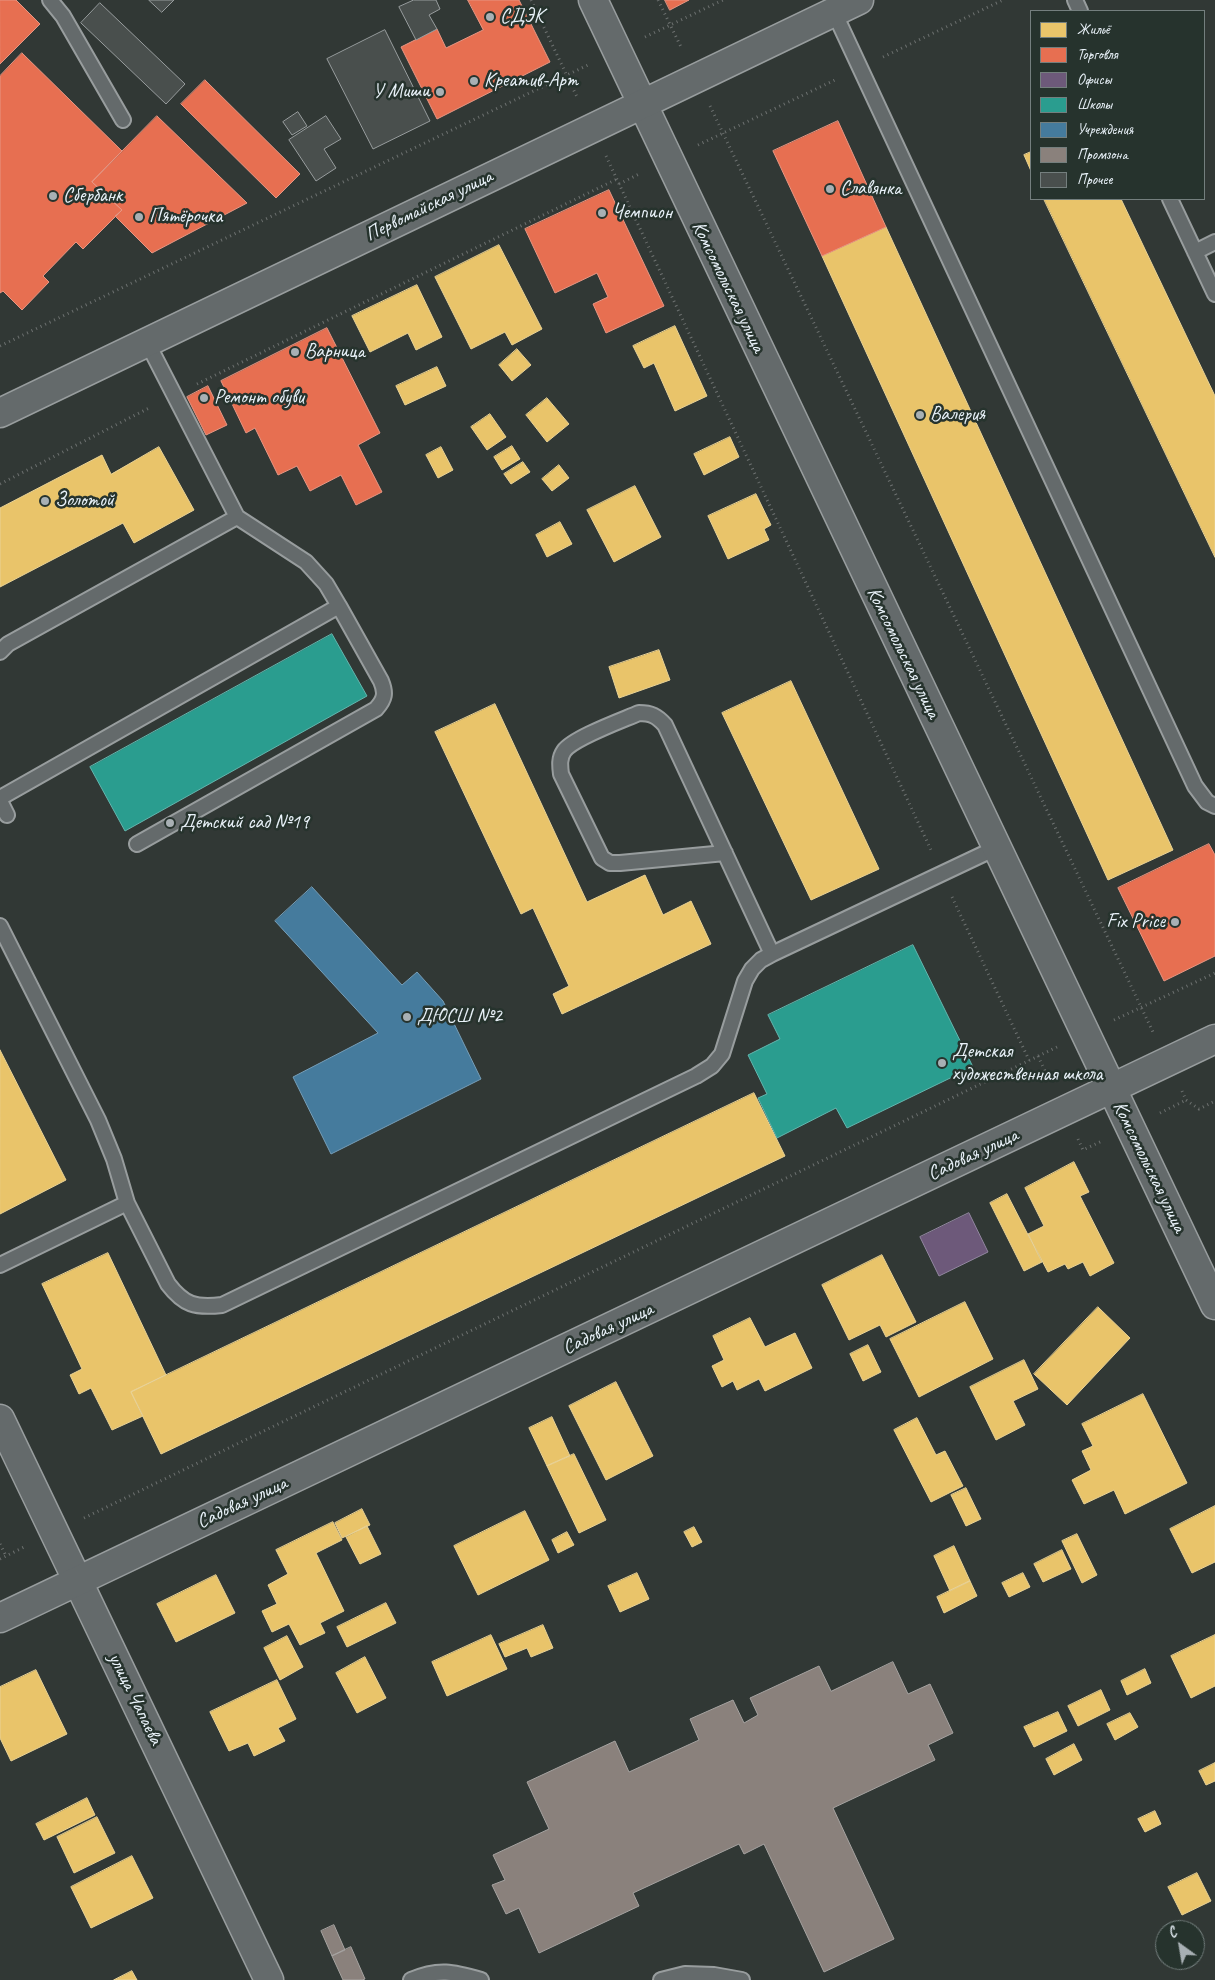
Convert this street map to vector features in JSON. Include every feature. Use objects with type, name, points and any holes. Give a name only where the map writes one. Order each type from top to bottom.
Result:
[{"type":"street","name":"Комсомольская улица","points":[[593,0],[1215,1305]]},
{"type":"street","name":"Первомайская улица","points":[[0,413],[859,0]]},
{"type":"street","name":"Садовая улица","points":[[0,1618],[1215,1039]]},
{"type":"street","name":"улица Чапаева","points":[[0,1419],[270,1980]]},
{"type":"lane","points":[[50,0],[62,16],[123,120]]},
{"type":"lane","points":[[834,12],[1195,786],[1207,802],[1215,806]]},
{"type":"lane","points":[[1170,200],[1215,294]]},
{"type":"lane","points":[[1195,252],[1215,242]]},
{"type":"lane","points":[[137,844],[376,709],[384,700],[385,690],[382,681],[326,584],[306,562],[236,517],[147,342]]},
{"type":"lane","points":[[0,652],[8,644],[236,517]]},
{"type":"lane","points":[[7,815],[0,800],[339,606]]},
{"type":"lane","points":[[725,853],[620,863],[610,863],[602,858],[561,774],[560,762],[564,750],[574,742],[639,713],[650,712],[658,718],[665,725],[725,853],[772,954]]},
{"type":"lane","points":[[0,926],[98,1120],[114,1159],[127,1203],[168,1284],[176,1295],[190,1304],[206,1307],[222,1305],[687,1080],[712,1066],[722,1054],[746,981],[752,969],[761,960],[996,848]]},
{"type":"lane","points":[[0,1264],[127,1203]]},
{"type":"lane","points":[[411,1980],[436,1972],[447,1971],[481,1980]]},
{"type":"lane","points":[[661,1980],[685,1974],[714,1975],[742,1980]]},
{"type":"path","points":[[0,346],[567,76],[532,0]]},
{"type":"path","points":[[658,0],[670,25],[723,0]]},
{"type":"path","points":[[723,133],[1142,1007],[1215,973]]},
{"type":"path","points":[[0,484],[174,395],[617,179]]},
{"type":"path","points":[[619,184],[1029,1060]]},
{"type":"path","points":[[115,1503],[1038,1056]]},
{"type":"path","points":[[1186,1100],[1199,1109],[1215,1101]]},
{"type":"path","points":[[0,1544],[6,1556],[0,1559]]},
{"type":"building: Жильё","points":[[1030,152],[1030,169],[1024,155]]},
{"type":"building: Жильё","points":[[1044,200],[1121,200],[1215,396],[1215,557]]},
{"type":"building: Жильё","points":[[886,227],[1173,850],[1108,880],[822,256]]},
{"type":"building: Жильё","points":[[499,245],[542,329],[512,345],[505,332],[471,349],[435,277]]},
{"type":"building: Жильё","points":[[417,285],[442,337],[416,350],[408,333],[370,352],[352,316]]},
{"type":"building: Жильё","points":[[675,326],[707,396],[675,411],[654,363],[644,368],[633,346]]},
{"type":"building: Жильё","points":[[517,349],[531,365],[512,381],[499,365]]},
{"type":"building: Жильё","points":[[437,367],[446,386],[405,405],[396,386]]},
{"type":"building: Жильё","points":[[547,398],[569,424],[547,442],[526,415]]},
{"type":"building: Жильё","points":[[490,414],[506,437],[487,450],[471,427]]},
{"type":"building: Жильё","points":[[730,437],[739,457],[704,475],[694,454]]},
{"type":"building: Жильё","points":[[512,446],[520,459],[502,470],[494,457]]},
{"type":"building: Жильё","points":[[159,447],[194,510],[134,543],[123,523],[0,587],[0,508],[102,455],[111,474]]},
{"type":"building: Жильё","points":[[441,447],[453,470],[438,478],[426,455]]},
{"type":"building: Жильё","points":[[523,462],[530,472],[511,484],[504,474]]},
{"type":"building: Жильё","points":[[559,465],[569,478],[552,491],[542,479]]},
{"type":"building: Жильё","points":[[635,486],[661,537],[614,562],[587,510]]},
{"type":"building: Жильё","points":[[756,494],[771,525],[764,529],[769,540],[728,559],[708,516]]},
{"type":"building: Жильё","points":[[560,522],[572,544],[547,557],[536,535]]},
{"type":"building: Жильё","points":[[659,650],[670,680],[619,698],[609,667]]},
{"type":"building: Жильё","points":[[791,681],[879,869],[811,900],[722,713]]},
{"type":"building: Жильё","points":[[495,704],[587,902],[645,875],[663,915],[691,901],[711,944],[562,1014],[553,994],[569,986],[533,908],[521,914],[435,732]]},
{"type":"building: Жильё","points":[[0,1050],[66,1180],[0,1214]]},
{"type":"building: Жильё","points":[[754,1093],[785,1156],[161,1454],[131,1392]]},
{"type":"building: Жильё","points":[[1074,1162],[1089,1192],[1080,1196],[1114,1263],[1090,1276],[1083,1262],[1068,1269],[1065,1264],[1048,1272],[1028,1234],[1044,1226],[1025,1188]]},
{"type":"building: Жильё","points":[[1007,1194],[1042,1262],[1024,1271],[990,1203]]},
{"type":"building: Жильё","points":[[108,1253],[166,1375],[131,1392],[143,1416],[112,1430],[91,1388],[79,1394],[70,1375],[82,1369],[42,1284]]},
{"type":"building: Жильё","points":[[882,1255],[916,1322],[886,1337],[880,1325],[849,1340],[822,1285]]},
{"type":"building: Жильё","points":[[965,1302],[993,1359],[919,1397],[890,1339]]},
{"type":"building: Жильё","points":[[1098,1307],[1130,1338],[1067,1405],[1034,1374]]},
{"type":"building: Жильё","points":[[750,1318],[765,1347],[795,1333],[812,1368],[765,1391],[759,1379],[737,1390],[733,1381],[722,1387],[712,1366],[724,1360],[713,1336]]},
{"type":"building: Жильё","points":[[868,1345],[881,1372],[863,1381],[850,1354]]},
{"type":"building: Жильё","points":[[1024,1360],[1038,1389],[1013,1401],[1025,1425],[996,1440],[970,1387]]},
{"type":"building: Жильё","points":[[616,1382],[653,1456],[606,1480],[569,1406]]},
{"type":"building: Жильё","points":[[1143,1394],[1187,1483],[1125,1514],[1114,1490],[1084,1504],[1072,1480],[1091,1470],[1082,1451],[1093,1446],[1082,1424]]},
{"type":"building: Жильё","points":[[552,1417],[570,1456],[547,1466],[529,1428]]},
{"type":"building: Жильё","points":[[917,1418],[936,1455],[945,1451],[963,1486],[931,1502],[894,1430]]},
{"type":"building: Жильё","points":[[574,1454],[606,1520],[579,1533],[547,1466]]},
{"type":"building: Жильё","points":[[966,1488],[981,1519],[966,1526],[951,1495]]},
{"type":"building: Жильё","points":[[1215,1506],[1215,1562],[1192,1573],[1170,1529]]},
{"type":"building: Жильё","points":[[362,1509],[370,1525],[342,1538],[335,1523]]},
{"type":"building: Жильё","points":[[525,1511],[549,1560],[478,1595],[454,1546]]},
{"type":"building: Жильё","points":[[333,1522],[342,1540],[316,1553],[344,1611],[320,1623],[325,1633],[300,1645],[289,1624],[272,1632],[262,1611],[277,1604],[268,1585],[288,1574],[276,1550]]},
{"type":"building: Жильё","points":[[367,1526],[381,1554],[360,1564],[346,1537]]},
{"type":"building: Жильё","points":[[694,1527],[702,1542],[692,1547],[684,1532]]},
{"type":"building: Жильё","points":[[567,1532],[574,1545],[558,1553],[552,1540]]},
{"type":"building: Жильё","points":[[1077,1534],[1097,1575],[1082,1583],[1062,1541]]},
{"type":"building: Жильё","points":[[954,1546],[970,1581],[950,1591],[934,1556]]},
{"type":"building: Жильё","points":[[1062,1550],[1071,1569],[1043,1582],[1034,1564]]},
{"type":"building: Жильё","points":[[637,1573],[649,1599],[620,1612],[608,1586]]},
{"type":"building: Жильё","points":[[1023,1573],[1030,1587],[1009,1597],[1002,1583]]},
{"type":"building: Жильё","points":[[216,1575],[235,1613],[176,1642],[157,1604]]},
{"type":"building: Жильё","points":[[970,1581],[977,1596],[944,1613],[937,1597]]},
{"type":"building: Жильё","points":[[386,1603],[396,1623],[347,1647],[337,1627]]},
{"type":"building: Жильё","points":[[543,1625],[553,1648],[531,1657],[527,1648],[505,1657],[499,1644]]},
{"type":"building: Жильё","points":[[491,1635],[507,1669],[447,1696],[432,1662]]},
{"type":"building: Жильё","points":[[1215,1635],[1215,1686],[1191,1698],[1171,1656]]},
{"type":"building: Жильё","points":[[287,1636],[303,1667],[280,1680],[264,1648]]},
{"type":"building: Жильё","points":[[365,1657],[386,1698],[357,1713],[336,1673]]},
{"type":"building: Жильё","points":[[1145,1669],[1151,1683],[1127,1695],[1121,1681]]},
{"type":"building: Жильё","points":[[36,1670],[67,1734],[11,1761],[0,1738],[0,1687]]},
{"type":"building: Жильё","points":[[277,1680],[296,1719],[278,1728],[285,1741],[254,1756],[248,1743],[229,1751],[210,1712]]},
{"type":"building: Жильё","points":[[1101,1690],[1110,1710],[1078,1726],[1068,1706]]},
{"type":"building: Жильё","points":[[1058,1712],[1067,1731],[1034,1747],[1024,1727]]},
{"type":"building: Жильё","points":[[1130,1713],[1138,1727],[1115,1740],[1107,1724]]},
{"type":"building: Жильё","points":[[1074,1744],[1082,1760],[1054,1775],[1046,1759]]},
{"type":"building: Жильё","points":[[1215,1763],[1215,1781],[1206,1785],[1199,1771]]},
{"type":"building: Жильё","points":[[87,1798],[95,1815],[44,1840],[36,1824]]},
{"type":"building: Жильё","points":[[1155,1811],[1161,1824],[1145,1832],[1138,1819]]},
{"type":"building: Жильё","points":[[97,1817],[115,1853],[74,1873],[57,1837]]},
{"type":"building: Жильё","points":[[132,1856],[153,1898],[91,1928],[71,1887]]},
{"type":"building: Жильё","points":[[1197,1873],[1211,1901],[1182,1915],[1168,1887]]},
{"type":"building: Жильё","points":[[132,1971],[137,1980],[114,1980]]},
{"type":"building: Торговля","points":[[0,0],[16,0],[40,24],[0,64]]},
{"type":"building: Торговля","points":[[468,0],[519,0],[550,62],[437,119],[401,47],[437,29],[446,48],[483,30]]},
{"type":"building: Торговля","points":[[665,0],[689,0],[670,10]]},
{"type":"building: Торговля","name":"Сбербанк","points":[[22,53],[122,151],[92,182],[122,210],[83,249],[76,242],[43,276],[49,282],[22,310],[3,291],[0,293],[0,76]]},
{"type":"building: Торговля","points":[[205,80],[300,174],[276,198],[181,104]]},
{"type":"building: Торговля","points":[[157,116],[247,203],[152,253],[115,216],[122,210],[92,182]]},
{"type":"building: Торговля","name":"Славянка","points":[[838,121],[886,227],[822,256],[773,151]]},
{"type":"building: Торговля","points":[[609,190],[664,306],[606,333],[593,304],[608,297],[597,273],[555,293],[525,229]]},
{"type":"building: Торговля","points":[[327,328],[380,433],[358,445],[382,492],[356,505],[341,475],[310,491],[297,466],[278,475],[255,428],[246,433],[221,381]]},
{"type":"building: Торговля","points":[[208,386],[227,425],[206,435],[187,397]]},
{"type":"building: Торговля","name":"Fix Price","points":[[1209,844],[1215,855],[1215,956],[1164,981],[1118,888]]},
{"type":"building: Офисы","points":[[969,1213],[988,1252],[939,1276],[920,1237]]},
{"type":"building: Школы","points":[[332,634],[367,696],[125,831],[90,767]]},
{"type":"building: Школы","points":[[913,945],[973,1067],[847,1128],[836,1108],[777,1138],[758,1098],[767,1094],[748,1055],[780,1039],[768,1015]]},
{"type":"building: Учреждения","name":"ДЮСШ №2","points":[[312,887],[402,985],[417,972],[443,1001],[481,1079],[331,1154],[293,1077],[378,1033],[275,921]]},
{"type":"building: Промзона","points":[[893,1662],[908,1694],[930,1684],[953,1733],[928,1745],[935,1760],[833,1808],[894,1939],[824,1972],[764,1844],[744,1854],[739,1844],[633,1893],[639,1906],[539,1953],[519,1908],[506,1914],[492,1885],[505,1880],[493,1855],[549,1829],[527,1782],[615,1741],[629,1772],[699,1740],[690,1719],[733,1700],[744,1723],[758,1715],[750,1698],[819,1666],[831,1691]]},
{"type":"building: Промзона","points":[[334,1925],[345,1950],[332,1956],[321,1931]]},
{"type":"building: Промзона","points":[[351,1947],[365,1979],[343,1980],[332,1956]]},
{"type":"building: Прочее","points":[[149,0],[174,0],[162,12]]},
{"type":"building: Прочее","points":[[414,0],[436,0],[440,9],[429,15],[437,29],[416,40],[399,7]]},
{"type":"building: Прочее","points":[[100,3],[185,84],[166,104],[81,23]]},
{"type":"building: Прочее","points":[[385,30],[430,121],[373,149],[327,59]]},
{"type":"building: Прочее","points":[[298,112],[307,126],[292,135],[283,122]]},
{"type":"building: Прочее","points":[[326,116],[341,139],[324,149],[336,168],[316,181],[289,140]]},
{"type":"place","name":"СДЭК","points":[[490,17]]},
{"type":"place","name":"Креатив-Арт","points":[[474,81]]},
{"type":"place","name":"У Миши","points":[[440,92]]},
{"type":"place","name":"Славянка","points":[[830,189]]},
{"type":"place","name":"Сбербанк","points":[[53,196]]},
{"type":"place","name":"Чемпион","points":[[602,213]]},
{"type":"place","name":"Пятёрочка","points":[[139,217]]},
{"type":"place","name":"Варница","points":[[295,352]]},
{"type":"place","name":"Ремонт обуви","points":[[204,398]]},
{"type":"place","name":"Валерия","points":[[920,415]]},
{"type":"place","name":"Золотой","points":[[45,501]]},
{"type":"place","name":"Детский сад №19","points":[[170,823]]},
{"type":"place","name":"Fix Price","points":[[1175,922]]},
{"type":"place","name":"ДЮСШ №2","points":[[407,1017]]},
{"type":"place","name":"Детская художественная школа","points":[[942,1063]]}]
